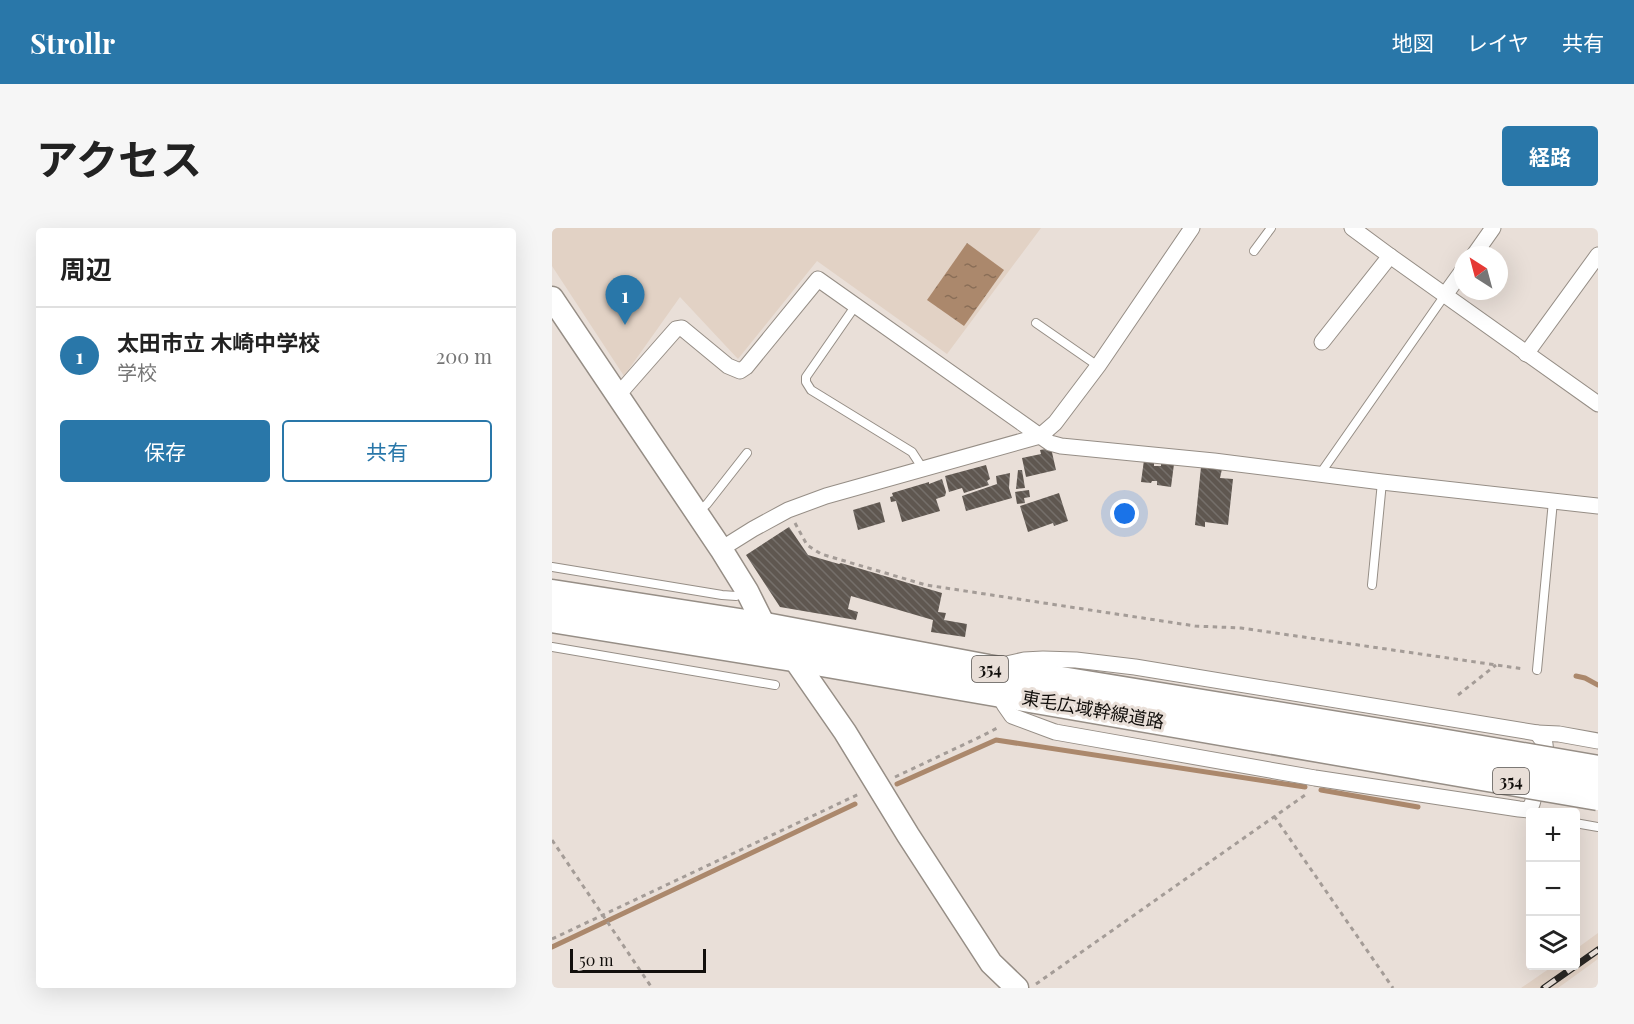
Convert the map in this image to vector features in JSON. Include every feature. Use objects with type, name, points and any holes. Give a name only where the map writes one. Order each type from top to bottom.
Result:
[{"type":"highway","name":"東毛広域幹線道路","points":[[552,594],[765,627],[993,681]]},
{"type":"highway","name":"東毛広域幹線道路","points":[[552,618],[793,657],[993,681],[1426,753],[1598,770]]},
{"type":"highway","name":"東毛広域幹線道路","points":[[1426,753],[1598,796]]},
{"type":"street","points":[[721,549],[788,510],[826,496],[1040,436],[1055,423],[1098,366],[1192,228]]},
{"type":"street","points":[[1352,228],[1598,404]]},
{"type":"street","points":[[1480,246],[1493,228]]},
{"type":"street","points":[[1526,354],[1598,255]]},
{"type":"street","points":[[1322,342],[1390,256]]},
{"type":"street","points":[[618,395],[676,329],[681,328],[728,366],[740,371],[746,367],[818,279],[1050,443],[1598,506]]},
{"type":"street","points":[[1444,295],[1454,282]]},
{"type":"street","points":[[552,298],[721,549],[747,591],[765,627],[793,657],[845,732],[991,963],[1017,988]]},
{"type":"street","points":[[1526,811],[1055,732],[1012,716],[993,681],[1024,660],[1076,660],[1135,667],[1598,741]]},
{"type":"street","points":[[1529,808],[1536,794],[1546,754],[1545,744],[1532,731]]},
{"type":"lane","points":[[1254,251],[1271,228]]},
{"type":"lane","points":[[1320,474],[1444,295]]},
{"type":"lane","points":[[856,305],[806,377],[806,382],[811,390],[912,452],[923,469]]},
{"type":"lane","points":[[1036,323],[1098,366]]},
{"type":"lane","points":[[696,513],[707,504],[747,453]]},
{"type":"lane","points":[[1372,585],[1382,482]]},
{"type":"lane","points":[[1537,670],[1553,501]]},
{"type":"lane","points":[[552,567],[722,595],[736,596],[747,591]]},
{"type":"lane","points":[[552,647],[775,685]]},
{"type":"lane","points":[[1580,824],[1598,827]]},
{"type":"path","points":[[788,510],[807,545],[821,554],[926,585],[1195,626],[1240,628],[1537,670]]},
{"type":"path","points":[[1458,695],[1496,665]]},
{"type":"path","points":[[552,939],[999,727]]},
{"type":"path","points":[[1029,988],[1312,790],[1315,777]]},
{"type":"path","points":[[1274,816],[1392,988]]},
{"type":"path","points":[[552,840],[652,988]]},
{"type":"shaded area","points":[[553,228],[1041,228],[947,354],[817,261],[738,359],[680,297],[624,376],[552,266]]},
{"type":"shaded area","points":[[1598,933],[1598,959],[1558,988],[1521,988],[1547,970],[1580,970],[1580,946]]},
{"type":"water","points":[[967,243],[1004,270],[964,326],[927,300]]},
{"type":"building","points":[[1051,448],[1056,470],[1026,477],[1022,458],[1041,454],[1040,450]]},
{"type":"building","points":[[1144,460],[1154,461],[1154,466],[1161,466],[1161,463],[1174,464],[1171,487],[1157,485],[1157,481],[1141,482]]},
{"type":"building","points":[[986,465],[990,479],[987,481],[989,485],[964,493],[962,488],[949,492],[945,476]]},
{"type":"building","points":[[1201,467],[1222,469],[1220,478],[1233,479],[1228,525],[1205,522],[1205,527],[1195,525]]},
{"type":"building","points":[[1018,470],[1022,470],[1025,488],[1016,489]]},
{"type":"building","points":[[1010,473],[1009,488],[1012,498],[966,511],[962,496],[997,484],[996,476]]},
{"type":"building","points":[[942,479],[946,492],[945,496],[936,499],[940,511],[902,522],[896,501],[891,502],[892,493]]},
{"type":"building","points":[[1029,490],[1030,497],[1024,498],[1025,503],[1017,504],[1015,492]]},
{"type":"building","points":[[1059,493],[1068,521],[1054,526],[1053,523],[1028,532],[1020,506]]},
{"type":"building","points":[[880,502],[885,522],[858,530],[853,510]]},
{"type":"building","points":[[789,527],[808,555],[942,593],[938,612],[946,613],[944,620],[967,624],[965,637],[931,632],[933,620],[851,596],[848,609],[858,612],[856,620],[780,607],[746,555]]},
{"type":"waterway","points":[[1576,676],[1598,685]]},
{"type":"waterway","points":[[897,784],[996,740],[1305,787]]},
{"type":"waterway","points":[[1321,790],[1418,807]]},
{"type":"waterway","points":[[552,947],[855,804]]},
{"type":"railway","points":[[1544,988],[1598,950]]},
{"type":"place","name":"太田市立 木崎中学校","points":[[625,325]]}]
